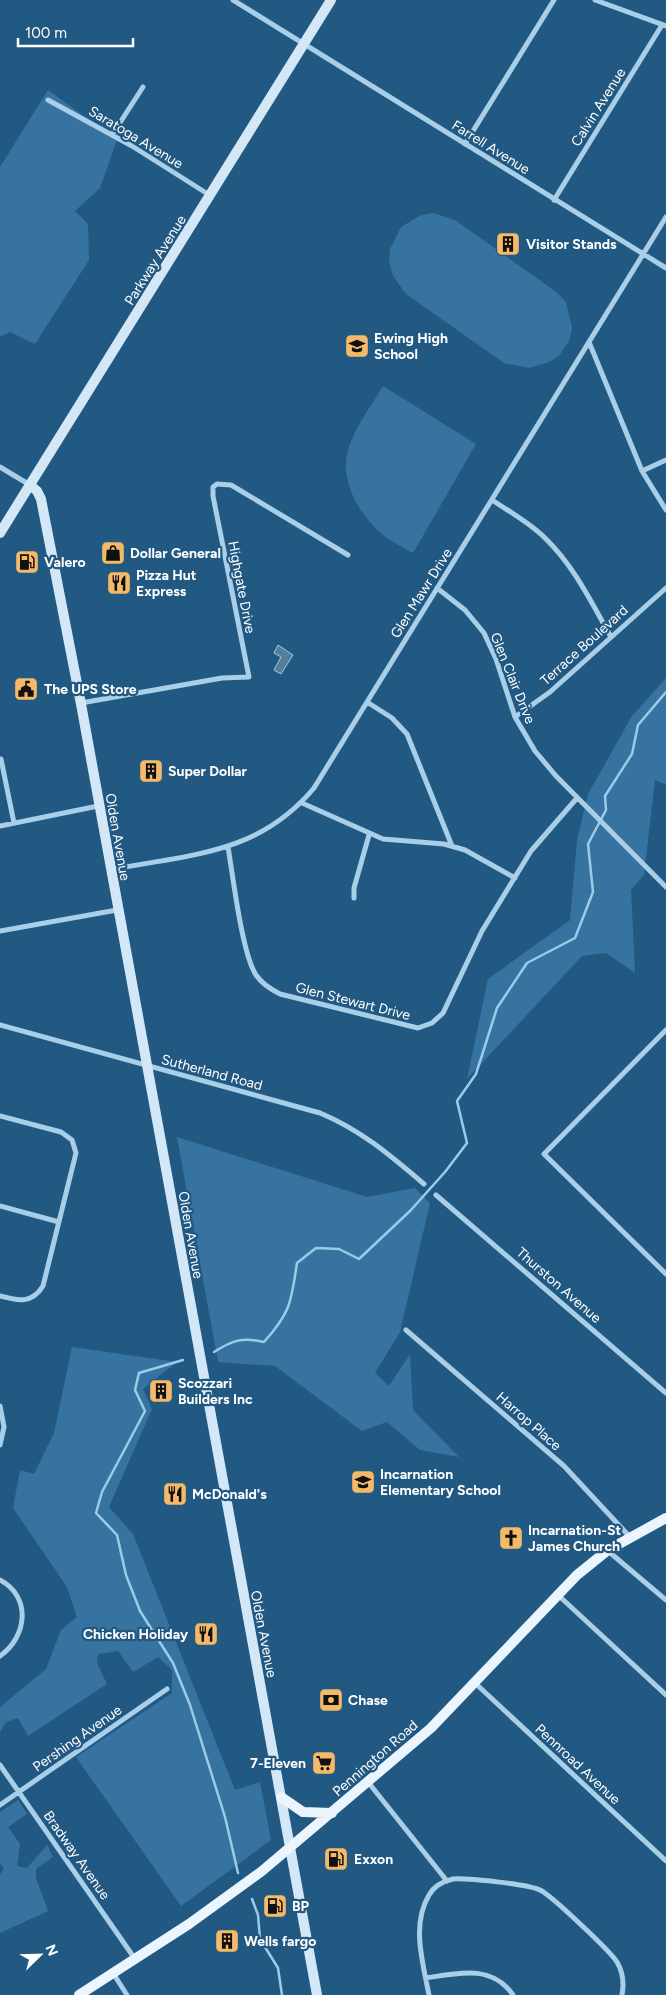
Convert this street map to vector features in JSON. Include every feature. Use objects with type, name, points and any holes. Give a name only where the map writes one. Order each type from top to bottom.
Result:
[{"type":"main road","name":"Parkway Avenue","points":[[0,533],[331,0]]},
{"type":"main road","name":"Olden Avenue","points":[[30,485],[42,499],[317,1995]]},
{"type":"main road","name":"Pennington Road","points":[[79,1995],[226,1898],[290,1848],[431,1728],[577,1575],[608,1550],[666,1518]]},
{"type":"main road","points":[[281,1797],[302,1812],[332,1813]]},
{"type":"street","name":"Farrell Avenue","points":[[233,0],[666,268]]},
{"type":"street","points":[[465,144],[554,0]]},
{"type":"street","points":[[595,0],[664,26]]},
{"type":"street","name":"Calvin Avenue","points":[[554,200],[664,26]]},
{"type":"street","points":[[112,135],[142,87]]},
{"type":"street","name":"Saratoga Avenue","points":[[48,100],[112,135],[211,196]]},
{"type":"street","name":"Glen Mawr Drive","points":[[110,870],[228,847],[244,842],[273,827],[302,803],[314,788],[666,218]]},
{"type":"street","points":[[589,342],[642,471],[666,510]]},
{"type":"street","points":[[642,471],[666,460]]},
{"type":"street","points":[[0,466],[30,485]]},
{"type":"street","name":"Highgate Drive","points":[[80,704],[222,678],[249,677],[212,496],[213,487],[218,484],[231,485],[348,556]]},
{"type":"street","points":[[492,500],[532,526],[557,550],[577,577],[611,637]]},
{"type":"street","name":"Glen Clair Drive","points":[[437,588],[465,610],[484,633],[496,659],[515,717],[535,751],[577,798],[666,887]]},
{"type":"street","name":"Terrace Boulevard","points":[[515,717],[550,692],[666,588]]},
{"type":"street","points":[[367,702],[392,718],[407,734],[452,846]]},
{"type":"street","points":[[1,760],[14,823]]},
{"type":"street","name":"Glen Stewart Drive","points":[[228,847],[248,957],[256,976],[263,984],[280,994],[410,1028],[426,1027],[443,1013],[467,960],[541,838],[577,798]]},
{"type":"street","points":[[302,803],[369,834],[398,842],[430,842],[452,846],[480,857],[515,878]]},
{"type":"street","points":[[0,826],[98,806]]},
{"type":"street","points":[[354,898],[354,888],[369,834]]},
{"type":"street","points":[[0,931],[117,910]]},
{"type":"street","name":"Sutherland Road","points":[[0,1025],[320,1113],[356,1129],[424,1184]]},
{"type":"street","points":[[666,1030],[544,1154],[666,1274]]},
{"type":"street","points":[[0,1116],[61,1132],[72,1140],[76,1150],[76,1160],[39,1292],[28,1300],[20,1301],[0,1296]]},
{"type":"street","name":"Thurston Avenue","points":[[436,1194],[666,1393]]},
{"type":"street","points":[[0,1206],[59,1222]]},
{"type":"street","name":"Harrop Place","points":[[406,1330],[564,1466],[630,1537]]},
{"type":"street","points":[[0,1406],[4,1428],[0,1445]]},
{"type":"street","points":[[608,1550],[666,1600]]},
{"type":"street","points":[[0,1580],[9,1586],[19,1601],[22,1610],[22,1626],[15,1642],[0,1656]]},
{"type":"street","points":[[557,1594],[666,1695]]},
{"type":"street","name":"Pennroad Avenue","points":[[474,1682],[666,1862]]},
{"type":"street","name":"Pershing Avenue","points":[[0,1805],[168,1689]]},
{"type":"street","name":"Bradway Avenue","points":[[0,1765],[135,1959]]},
{"type":"street","points":[[368,1782],[447,1881]]},
{"type":"street","points":[[429,1995],[420,1943],[421,1916],[429,1893],[447,1881],[455,1879],[532,1886],[546,1893],[611,1954],[621,1971],[622,1995]]},
{"type":"street","points":[[426,1978],[476,1972],[494,1977],[513,1995]]},
{"type":"street","points":[[113,1973],[128,1995]]},
{"type":"shaded area","points":[[48,90],[117,140],[100,188],[75,211],[88,224],[89,260],[35,344],[10,332],[0,337],[0,167]]},
{"type":"shaded area","points":[[433,213],[455,220],[555,291],[566,302],[572,328],[569,341],[559,356],[549,362],[529,368],[504,363],[406,294],[393,276],[389,261],[390,249],[401,227],[421,215]]},
{"type":"shaded area","points":[[383,386],[476,444],[413,553],[383,535],[367,518],[359,508],[346,474],[346,462],[351,441]]},
{"type":"shaded area","points":[[278,645],[293,655],[281,674],[274,670],[281,657],[274,653]]},
{"type":"shaded area","points":[[666,678],[666,785],[655,780],[644,875],[631,890],[635,973],[606,953],[582,956],[467,1079],[488,979],[570,920],[577,840],[588,794],[632,716]]},
{"type":"shaded area","points":[[177,1137],[367,1197],[415,1188],[430,1203],[400,1332],[375,1373],[389,1386],[410,1354],[413,1410],[459,1457],[420,1450],[387,1422],[362,1431],[275,1366],[218,1362]]},
{"type":"shaded area","points":[[72,1347],[177,1362],[143,1389],[152,1409],[109,1507],[133,1534],[235,1790],[260,1782],[271,1840],[181,1906],[76,1757],[172,1693],[172,1670],[158,1657],[133,1672],[118,1651],[98,1654],[97,1663],[107,1684],[28,1736],[18,1718],[6,1722],[0,1732],[0,1707],[46,1669],[61,1630],[77,1617],[67,1587],[13,1508],[20,1470],[34,1474],[54,1433]]},
{"type":"shaded area","points":[[18,1800],[27,1814],[8,1827],[20,1844],[17,1866],[27,1868],[47,1845],[53,1857],[36,1869],[36,1878],[48,1911],[0,1933],[0,1874],[4,1869],[0,1863],[0,1812]]},
{"type":"waterway","points":[[214,1352],[238,1341],[264,1342],[285,1314],[291,1297],[297,1263],[316,1248],[339,1249],[359,1259],[410,1211],[445,1172],[467,1143],[457,1101],[476,1074],[497,1008],[527,963],[575,938],[593,892],[588,844],[606,810],[605,796],[632,754],[638,725],[666,692]]},
{"type":"waterway","points":[[183,1360],[139,1373],[135,1390],[145,1411],[102,1492],[96,1513],[117,1535],[126,1575],[140,1611],[173,1663],[190,1705],[225,1817],[238,1873]]},
{"type":"waterway","points":[[252,1899],[258,1915],[260,1939],[278,1968],[282,1995]]},
{"type":"place","name":"Visitor Stands","points":[[508,244]]},
{"type":"place","name":"Ewing High School","points":[[357,346]]},
{"type":"place","name":"Dollar General","points":[[113,553]]},
{"type":"place","name":"Valero","points":[[27,562]]},
{"type":"place","name":"Pizza Hut Express","points":[[119,583]]},
{"type":"place","name":"The UPS Store","points":[[26,689]]},
{"type":"place","name":"Super Dollar","points":[[151,771]]},
{"type":"place","name":"Scozzari Builders Inc","points":[[161,1391]]},
{"type":"place","name":"Incarnation Elementary School","points":[[363,1482]]},
{"type":"place","name":"McDonald's","points":[[175,1494]]},
{"type":"place","name":"Incarnation-St James Church","points":[[511,1538]]},
{"type":"place","name":"Chicken Holiday","points":[[206,1634]]},
{"type":"place","name":"Chase","points":[[331,1700]]},
{"type":"place","name":"7-Eleven","points":[[324,1763]]},
{"type":"place","name":"Exxon","points":[[336,1859]]},
{"type":"place","name":"BP","points":[[275,1906]]},
{"type":"place","name":"Wells fargo","points":[[227,1941]]}]
